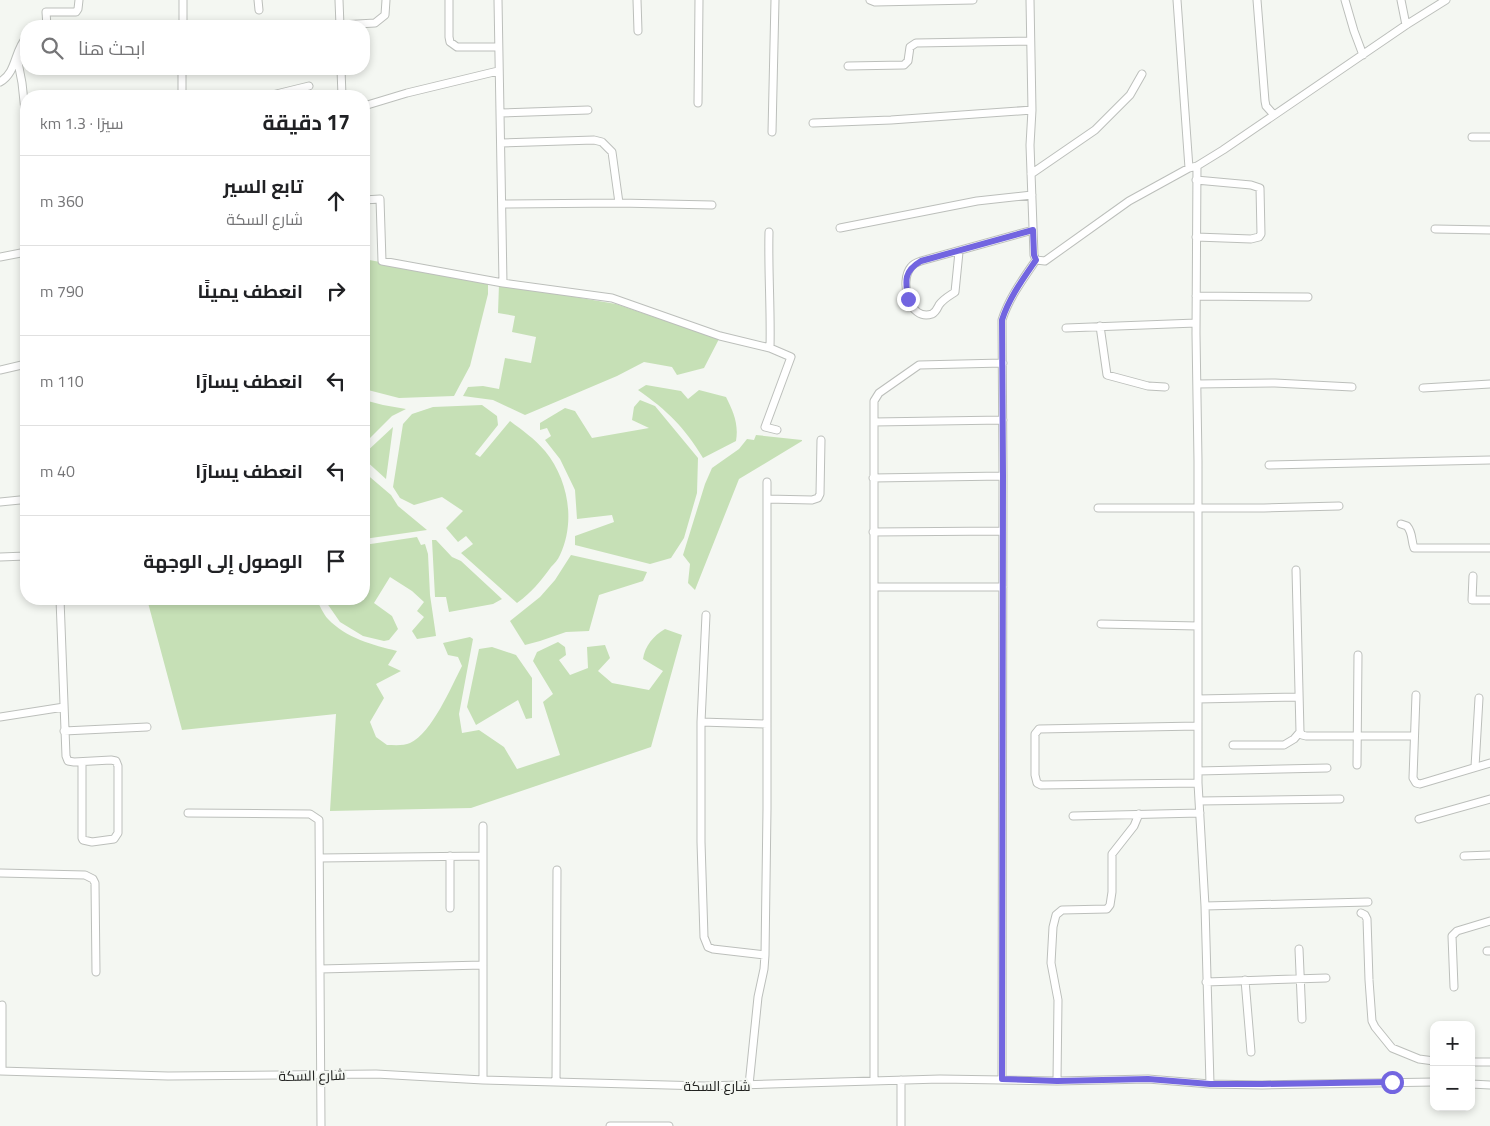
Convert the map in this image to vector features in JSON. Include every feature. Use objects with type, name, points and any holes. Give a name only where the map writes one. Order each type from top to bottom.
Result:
[{"type":"street","points":[[47,20],[46,12],[76,12],[79,0]]},
{"type":"street","points":[[183,0],[183,20]]},
{"type":"street","points":[[258,0],[259,10]]},
{"type":"street","points":[[340,0],[340,20]]},
{"type":"street","points":[[370,23],[375,23],[385,15],[386,0]]},
{"type":"street","points":[[449,0],[449,37],[453,45],[457,47],[498,47]]},
{"type":"street","points":[[498,0],[502,283]]},
{"type":"street","points":[[638,0],[638,31]]},
{"type":"street","points":[[698,103],[699,0]]},
{"type":"street","points":[[772,132],[775,0]]},
{"type":"street","points":[[870,0],[875,2],[973,0]]},
{"type":"street","points":[[1030,0],[1031,174],[1034,255],[1036,260]]},
{"type":"street","points":[[1177,0],[1189,168]]},
{"type":"street","points":[[1257,0],[1265,101],[1266,106],[1274,115]]},
{"type":"street","points":[[1345,0],[1354,31],[1364,55]]},
{"type":"street","points":[[1401,0],[1406,25]]},
{"type":"street","points":[[1036,260],[1045,261],[1129,200],[1189,168],[1197,166],[1446,0]]},
{"type":"street","points":[[848,66],[904,65],[908,61],[910,47],[916,43],[1030,41]]},
{"type":"street","points":[[0,82],[12,71],[20,47]]},
{"type":"street","points":[[17,57],[20,73]]},
{"type":"street","points":[[370,104],[406,93],[498,71]]},
{"type":"street","points":[[1031,174],[1094,130],[1130,94],[1142,74]]},
{"type":"street","points":[[20,75],[23,90]]},
{"type":"street","points":[[182,75],[182,90]]},
{"type":"street","points":[[341,75],[342,90]]},
{"type":"street","points":[[293,90],[309,86]]},
{"type":"street","points":[[500,112],[588,110]]},
{"type":"street","points":[[813,122],[891,120],[1032,110]]},
{"type":"street","points":[[1472,137],[1490,137]]},
{"type":"street","points":[[501,143],[594,140],[602,142],[612,152],[619,203]]},
{"type":"street","points":[[1197,166],[1198,783],[1205,906],[1210,1084]]},
{"type":"street","points":[[1196,180],[1251,185],[1260,188],[1262,234],[1259,237],[1251,238],[1196,237]]},
{"type":"street","points":[[840,228],[977,201],[1032,194]]},
{"type":"street","points":[[370,200],[380,200],[382,261],[502,283],[612,298],[720,336],[770,348],[791,357],[765,427],[777,430]]},
{"type":"street","points":[[502,204],[619,203],[712,205]]},
{"type":"street","points":[[1435,229],[1490,230]]},
{"type":"street","points":[[959,252],[954,292],[942,302],[935,313],[929,315],[920,313],[912,307],[908,299],[907,276],[911,267],[921,261],[1033,230]]},
{"type":"street","points":[[769,232],[770,348]]},
{"type":"street","points":[[0,257],[20,253]]},
{"type":"street","points":[[1002,1079],[1002,320],[1005,309],[1036,260]]},
{"type":"street","points":[[1196,296],[1308,297]]},
{"type":"street","points":[[1066,328],[1196,323]]},
{"type":"street","points":[[1100,326],[1106,374],[1148,386],[1165,388]]},
{"type":"street","points":[[874,1081],[874,401],[876,396],[919,365],[1003,363]]},
{"type":"street","points":[[0,370],[20,365]]},
{"type":"street","points":[[1197,384],[1275,383],[1352,387]]},
{"type":"street","points":[[1423,388],[1490,384]]},
{"type":"street","points":[[874,422],[1003,420]]},
{"type":"street","points":[[767,499],[812,500],[818,498],[820,494],[821,440]]},
{"type":"street","points":[[1269,465],[1490,460]]},
{"type":"street","points":[[873,478],[1003,476]]},
{"type":"street","points":[[749,1085],[758,997],[765,955],[767,482]]},
{"type":"street","points":[[0,501],[20,500]]},
{"type":"street","points":[[1098,508],[1339,506]]},
{"type":"street","points":[[1401,524],[1408,526],[1412,531],[1414,548],[1490,548]]},
{"type":"street","points":[[874,532],[1003,531]]},
{"type":"street","points":[[0,557],[20,556]]},
{"type":"street","points":[[1233,745],[1284,745],[1294,740],[1300,732],[1296,570]]},
{"type":"street","points":[[1473,576],[1472,600],[1490,600]]},
{"type":"street","points":[[874,587],[1003,586]]},
{"type":"street","points":[[60,605],[66,759],[71,762],[111,760],[117,763],[118,833],[114,839],[92,842],[82,838],[82,762]]},
{"type":"street","points":[[706,615],[700,722],[701,842],[705,942],[708,947],[713,949],[765,955]]},
{"type":"street","points":[[1101,624],[1198,626]]},
{"type":"street","points":[[1356,765],[1358,654]]},
{"type":"street","points":[[1416,695],[1414,736],[1414,778],[1416,783],[1420,784],[1490,763]]},
{"type":"street","points":[[1198,699],[1299,697]]},
{"type":"street","points":[[1474,767],[1479,698]]},
{"type":"street","points":[[0,717],[64,707]]},
{"type":"street","points":[[700,722],[767,724]]},
{"type":"street","points":[[1198,726],[1039,729],[1035,734],[1035,775],[1037,783],[1040,784],[1198,783]]},
{"type":"street","points":[[64,731],[146,727]]},
{"type":"street","points":[[1300,732],[1306,736],[1414,736]]},
{"type":"street","points":[[1198,771],[1326,768]]},
{"type":"street","points":[[1199,801],[1340,799]]},
{"type":"street","points":[[1418,819],[1490,799]]},
{"type":"street","points":[[188,813],[310,814],[319,820],[321,1126]]},
{"type":"street","points":[[1073,816],[1200,813]]},
{"type":"street","points":[[1057,1081],[1058,1000],[1052,963],[1053,927],[1056,915],[1062,910],[1107,909],[1110,906],[1112,854],[1134,826],[1139,814]]},
{"type":"street","points":[[483,826],[483,1080]]},
{"type":"street","points":[[1464,856],[1490,855]]},
{"type":"street","points":[[450,856],[450,908]]},
{"type":"street","points":[[320,858],[483,856]]},
{"type":"street","points":[[556,1082],[557,870]]},
{"type":"street","points":[[0,873],[85,874],[93,879],[95,883],[96,972]]},
{"type":"street","points":[[1205,906],[1368,902]]},
{"type":"street","points":[[1360,913],[1365,914],[1367,919],[1372,1021],[1392,1048],[1430,1061]]},
{"type":"street","points":[[1454,987],[1452,936],[1457,931],[1490,920]]},
{"type":"street","points":[[1299,948],[1302,1019]]},
{"type":"street","points":[[320,969],[483,965]]},
{"type":"street","points":[[1206,982],[1326,978]]},
{"type":"street","points":[[1245,980],[1251,1052]]},
{"type":"street","points":[[1,1071],[2,1005]]},
{"type":"street","points":[[1475,1062],[1490,1062]]},
{"type":"street","name":"شارع السكة","points":[[1,1071],[168,1076],[376,1074],[483,1080],[705,1086],[874,1081],[901,1084],[1002,1079],[1057,1081],[1148,1079],[1210,1084],[1430,1082]]},
{"type":"street","points":[[901,1084],[901,1126]]},
{"type":"street","points":[[1475,1084],[1490,1085]]},
{"type":"street","points":[[610,1126],[669,1126]]},
{"type":"green space","points":[[370,260],[488,282],[488,294],[470,366],[454,396],[399,398],[370,391]]},
{"type":"green space","points":[[499,284],[616,304],[719,339],[704,368],[677,375],[672,367],[644,362],[617,376],[525,415],[493,400],[463,396],[468,387],[483,386],[499,389],[505,358],[531,363],[536,337],[512,332],[515,316],[498,313]]},
{"type":"green space","points":[[646,385],[681,391],[688,399],[699,390],[726,397],[736,423],[736,441],[703,458],[675,420],[638,390]]},
{"type":"green space","points":[[640,400],[655,406],[698,458],[697,493],[684,538],[671,558],[650,564],[575,545],[575,536],[614,522],[612,515],[577,519],[575,490],[560,459],[545,440],[551,436],[547,428],[540,430],[540,423],[565,408],[575,411],[592,438],[649,428],[632,420],[634,407]]},
{"type":"green space","points":[[370,402],[406,409],[392,416],[370,438]]},
{"type":"green space","points":[[482,405],[497,416],[498,425],[475,454],[480,457],[510,421],[533,439],[553,462],[564,487],[567,501],[568,528],[559,557],[527,595],[517,603],[461,553],[473,544],[466,536],[458,542],[446,528],[463,511],[442,497],[414,505],[400,498],[393,487],[403,424],[412,414],[433,407]]},
{"type":"green space","points":[[393,427],[386,479],[370,464],[370,448]]},
{"type":"green space","points":[[756,435],[802,441],[739,479],[695,590],[688,583],[690,564],[683,555],[705,484],[712,468],[739,449],[747,439],[754,440]]},
{"type":"green space","points":[[370,477],[391,495],[398,506],[427,530],[370,538]]},
{"type":"green space","points":[[417,537],[421,545],[425,544],[428,554],[430,595],[436,636],[417,639],[412,631],[424,617],[417,611],[424,602],[412,591],[390,577],[374,603],[392,616],[398,629],[389,640],[384,641],[363,636],[340,622],[328,605],[370,605],[370,544]]},
{"type":"green space","points":[[432,540],[436,540],[452,557],[461,561],[502,599],[493,604],[449,612],[446,597],[435,597]]},
{"type":"green space","points":[[571,555],[647,572],[643,581],[599,595],[589,631],[566,632],[525,645],[510,621],[540,597],[555,580]]},
{"type":"green space","points":[[149,605],[319,605],[326,617],[335,626],[351,636],[397,651],[388,665],[401,671],[376,684],[384,698],[370,722],[376,737],[387,745],[410,743],[426,730],[440,709],[462,666],[458,657],[448,655],[443,643],[470,637],[473,639],[459,714],[462,733],[479,730],[504,747],[517,769],[560,755],[543,702],[553,694],[533,661],[537,652],[558,642],[565,647],[566,655],[559,660],[570,675],[588,668],[587,647],[605,645],[610,658],[598,671],[612,683],[649,690],[663,671],[643,659],[648,646],[653,638],[665,629],[682,635],[651,747],[471,808],[330,811],[336,714],[182,730]]},
{"type":"green space","points":[[492,647],[516,655],[532,678],[532,718],[526,719],[518,700],[476,725],[467,707],[479,649]]},
{"type":"route","points":[[908,299],[907,276],[911,267],[921,261],[1033,230],[1036,260],[1005,309],[1002,320],[1002,1079],[1057,1081],[1148,1079],[1210,1084],[1392,1082]]}]
